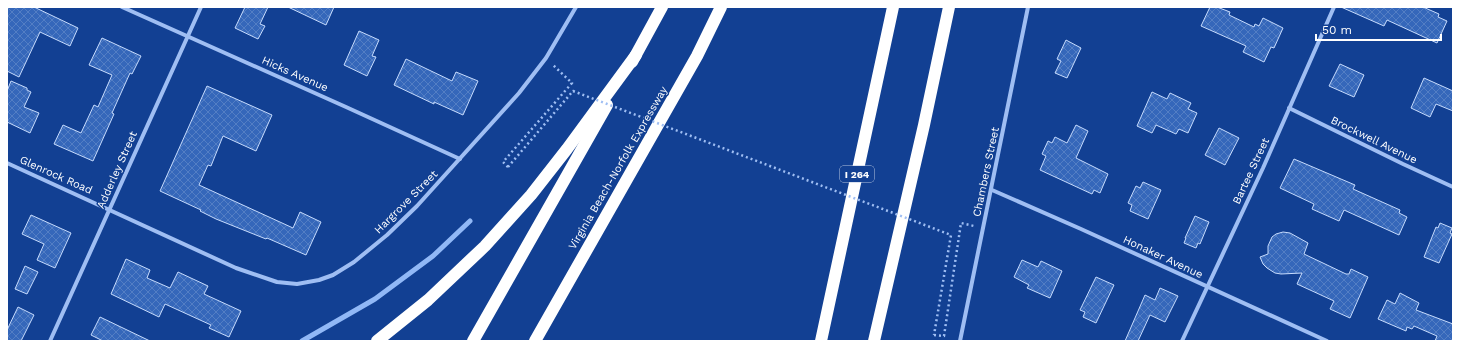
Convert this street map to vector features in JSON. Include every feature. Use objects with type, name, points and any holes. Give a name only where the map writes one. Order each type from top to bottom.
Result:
[{"type":"highway","points":[[473,341],[662,7]]},
{"type":"highway","name":"Virginia Beach-Norfolk Expressway","points":[[535,341],[697,56],[721,7]]},
{"type":"highway","name":"I 264","points":[[821,341],[893,7]]},
{"type":"highway","points":[[874,341],[949,7]]},
{"type":"highway","points":[[377,341],[428,300],[485,246],[536,189],[636,55]]},
{"type":"highway","points":[[881,341],[888,280]]},
{"type":"street","name":"Hicks Avenue","points":[[122,7],[460,159]]},
{"type":"street","name":"Adderley Street","points":[[50,341],[201,7]]},
{"type":"street","name":"Hargrove Street","points":[[185,244],[236,268],[277,282],[296,284],[319,280],[333,275],[354,262],[387,236],[417,206],[520,93],[546,58],[576,7]]},
{"type":"street","name":"Chambers Street","points":[[960,341],[992,190],[1028,7]]},
{"type":"street","name":"Bartee Street","points":[[1182,341],[1263,168],[1334,7]]},
{"type":"street","name":"Brockwell Avenue","points":[[1289,108],[1453,187]]},
{"type":"street","name":"Glenrock Road","points":[[7,163],[185,244]]},
{"type":"street","name":"Honaker Avenue","points":[[992,190],[1327,341]]},
{"type":"path","points":[[546,58],[572,83],[503,162],[508,167],[573,91],[951,235],[934,335],[944,336],[961,223],[984,228]]},
{"type":"building","points":[[7,7],[34,7],[78,28],[70,46],[40,32],[19,77],[7,71]]},
{"type":"building","points":[[245,7],[268,7],[260,24],[265,26],[258,39],[235,28]]},
{"type":"building","points":[[288,7],[334,7],[326,25]]},
{"type":"building","points":[[1210,7],[1217,7],[1230,12],[1229,15],[1254,27],[1255,24],[1259,26],[1263,18],[1283,28],[1274,48],[1271,47],[1264,62],[1243,52],[1246,46],[1201,26]]},
{"type":"building","points":[[1341,7],[1423,7],[1439,14],[1438,17],[1447,21],[1437,43],[1387,20],[1384,26]]},
{"type":"building","points":[[359,31],[379,40],[372,56],[376,57],[367,76],[344,65]]},
{"type":"building","points":[[102,38],[141,56],[132,74],[130,73],[93,161],[54,144],[63,125],[81,133],[94,105],[98,107],[112,75],[89,65]]},
{"type":"building","points":[[1066,40],[1081,48],[1067,78],[1055,73],[1061,61],[1057,59]]},
{"type":"building","points":[[406,59],[452,81],[456,72],[478,81],[463,115],[434,102],[434,104],[394,85]]},
{"type":"building","points":[[1340,64],[1364,75],[1354,97],[1329,86]]},
{"type":"building","points":[[1424,78],[1453,91],[1453,111],[1436,104],[1430,117],[1411,108]]},
{"type":"building","points":[[11,81],[27,88],[27,90],[31,92],[24,107],[39,113],[30,133],[7,122],[7,91]]},
{"type":"building","points":[[207,86],[272,115],[256,151],[223,136],[211,166],[208,165],[199,185],[293,228],[300,212],[321,222],[306,255],[267,238],[266,239],[216,219],[200,211],[201,210],[160,191]]},
{"type":"building","points":[[1152,92],[1167,99],[1170,93],[1191,103],[1188,109],[1197,113],[1188,133],[1179,129],[1176,134],[1156,125],[1152,133],[1137,126]]},
{"type":"building","points":[[1076,125],[1088,131],[1076,158],[1108,174],[1100,193],[1094,190],[1092,194],[1040,170],[1046,156],[1042,154],[1048,141],[1052,143],[1055,137],[1067,143]]},
{"type":"building","points":[[1219,128],[1239,138],[1225,165],[1205,155]]},
{"type":"building","points":[[1294,159],[1355,185],[1353,189],[1400,210],[1399,213],[1407,217],[1399,235],[1344,210],[1339,221],[1312,209],[1314,204],[1280,188]]},
{"type":"building","points":[[1143,182],[1161,190],[1148,219],[1130,211],[1132,205],[1128,203],[1136,186],[1140,188]]},
{"type":"building","points":[[31,215],[71,233],[55,268],[37,260],[44,244],[22,234]]},
{"type":"building","points":[[1195,216],[1209,222],[1200,244],[1198,243],[1196,248],[1184,243]]},
{"type":"building","points":[[1440,223],[1452,228],[1450,233],[1452,234],[1439,263],[1424,257],[1436,227],[1438,228]]},
{"type":"building","points":[[1283,232],[1290,233],[1308,243],[1304,254],[1346,274],[1349,274],[1351,269],[1368,277],[1350,318],[1330,309],[1334,301],[1297,284],[1302,273],[1275,273],[1263,264],[1260,257],[1268,254],[1268,246],[1272,237]]},
{"type":"building","points":[[126,259],[150,270],[147,278],[170,288],[178,272],[208,286],[204,294],[241,311],[229,337],[209,328],[211,325],[165,304],[159,317],[111,294]]},
{"type":"building","points":[[1022,260],[1038,267],[1041,261],[1062,271],[1050,298],[1027,288],[1029,285],[1014,277]]},
{"type":"building","points":[[25,266],[38,272],[27,294],[15,289]]},
{"type":"building","points":[[1096,277],[1114,285],[1096,323],[1083,317],[1085,312],[1080,310]]},
{"type":"building","points":[[1160,288],[1178,296],[1165,322],[1150,315],[1138,341],[1125,341],[1145,295],[1155,300]]},
{"type":"building","points":[[1400,293],[1419,303],[1416,310],[1453,324],[1453,341],[1435,341],[1437,336],[1414,326],[1412,329],[1407,327],[1406,331],[1378,319],[1387,300],[1395,304]]},
{"type":"building","points":[[18,307],[34,315],[21,341],[7,341],[7,330]]},
{"type":"building","points":[[100,317],[150,341],[103,341],[91,335]]},
{"type":"waterway","points":[[302,341],[375,299],[433,256],[470,221]]}]
